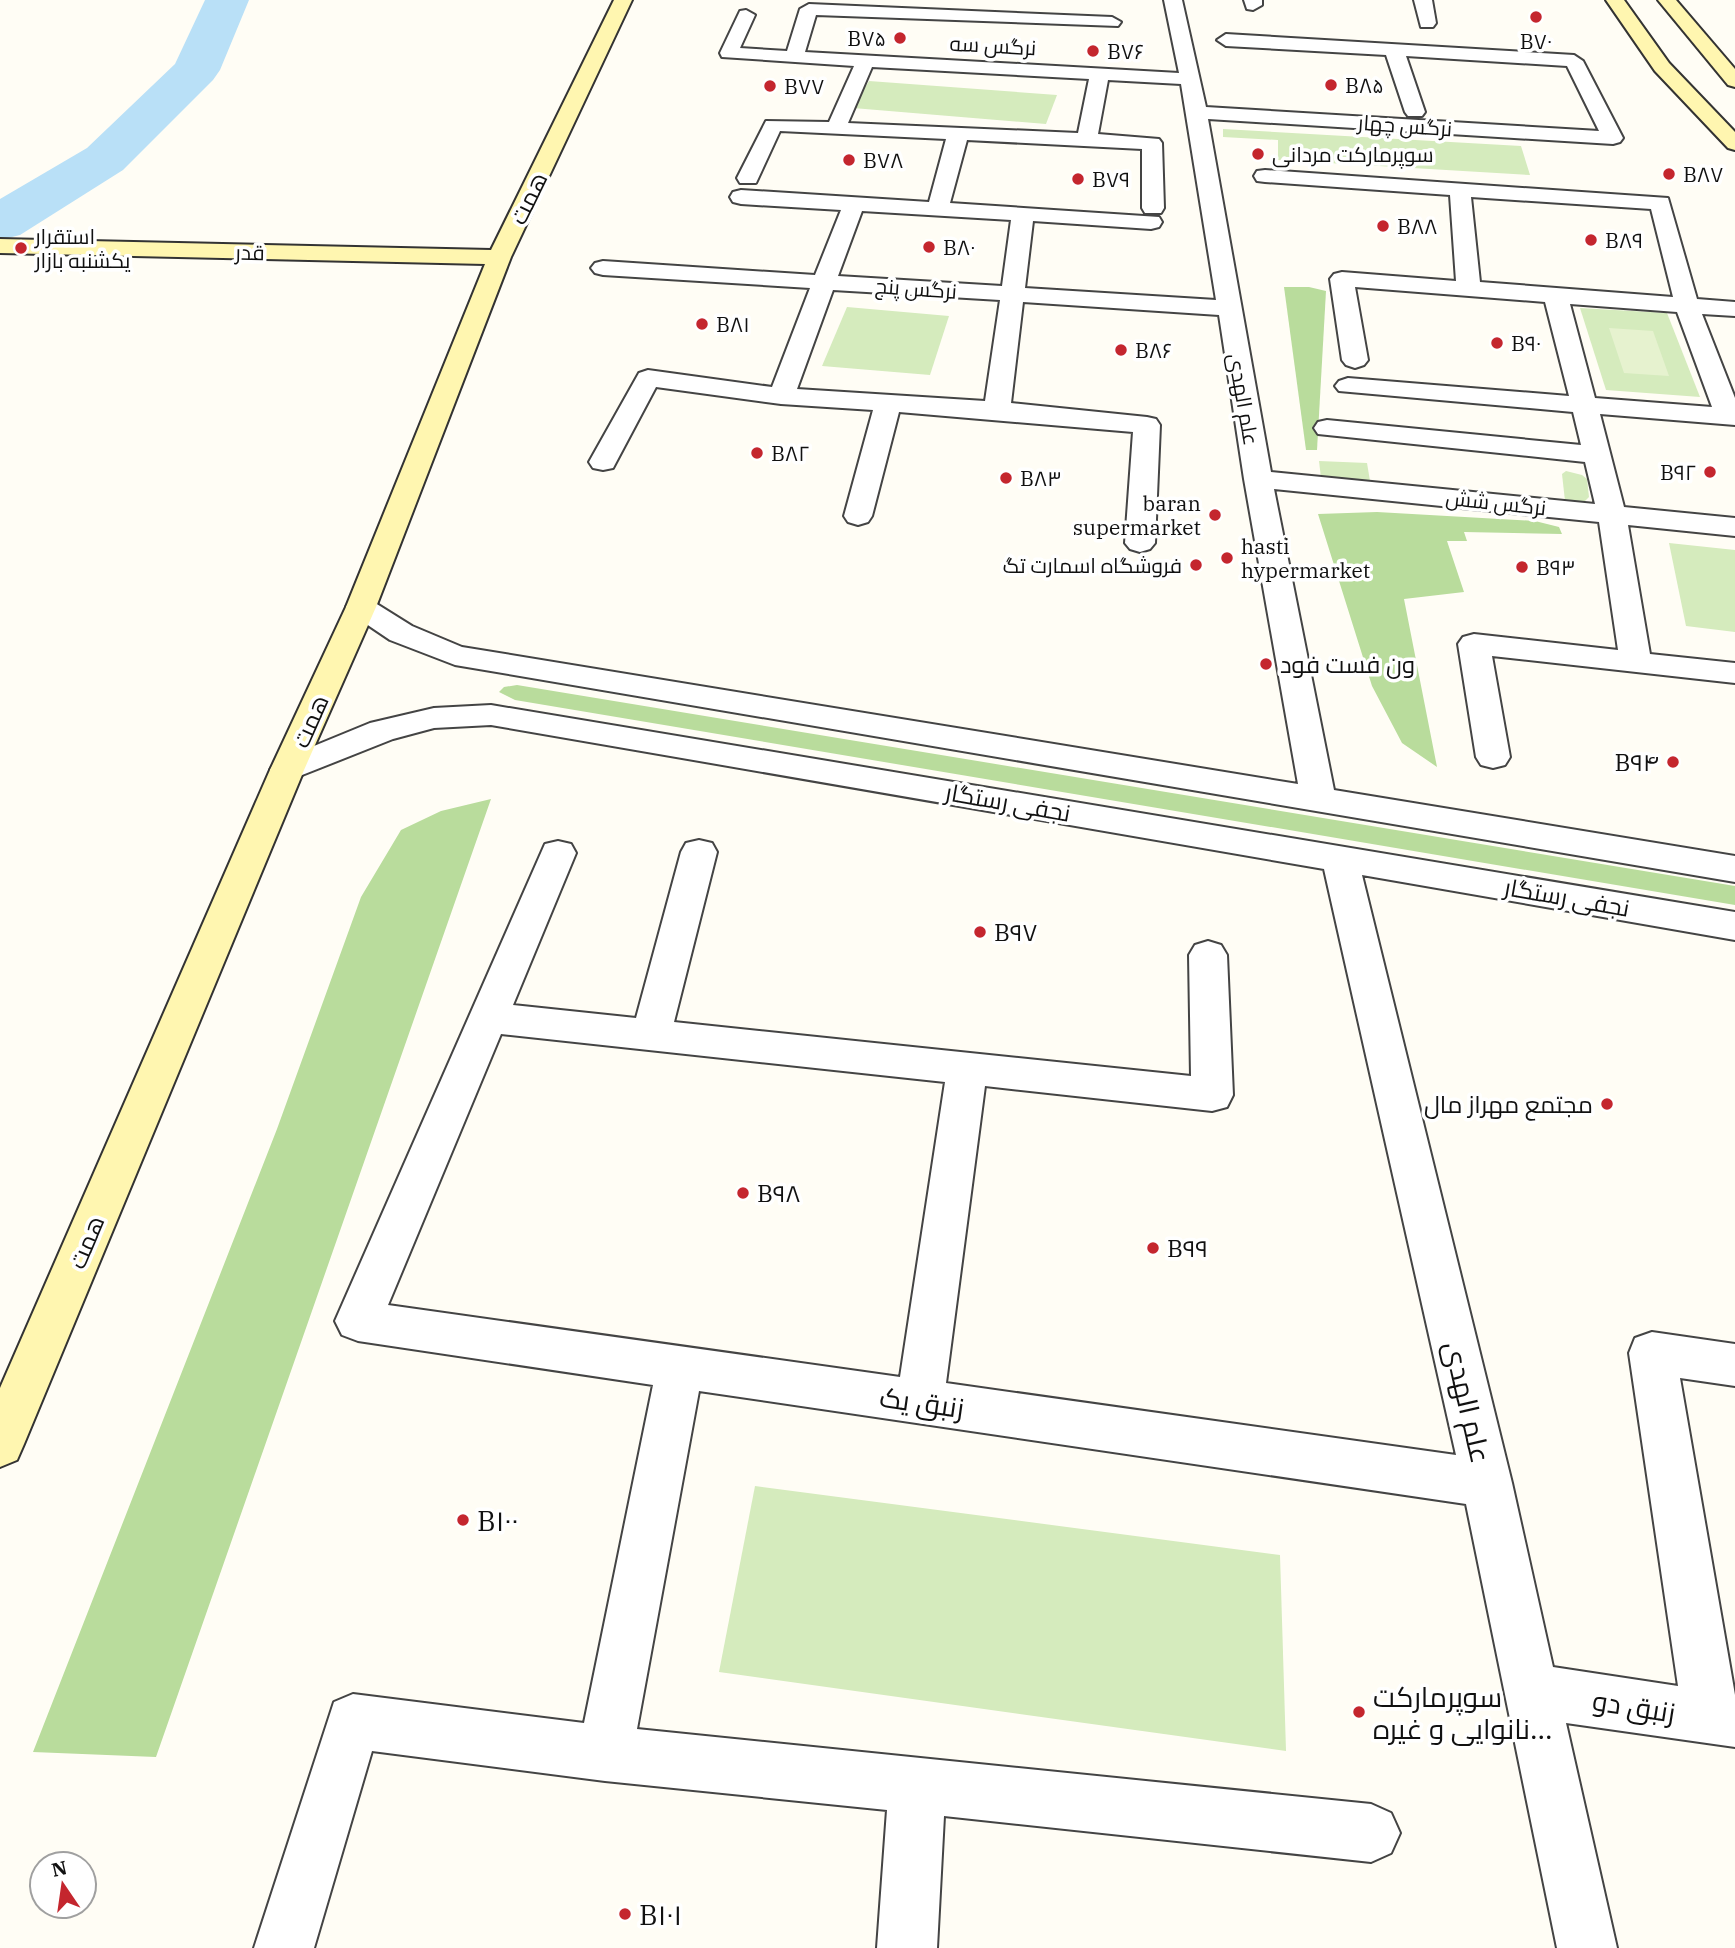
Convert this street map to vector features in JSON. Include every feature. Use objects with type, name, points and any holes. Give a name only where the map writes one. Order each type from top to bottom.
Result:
[{"type":"street","name":"همت","points":[[0,1444],[287,770],[361,607],[499,257],[623,0]]},
{"type":"street","name":"علم الهدی","points":[[1173,0],[1197,112],[1258,479],[1318,797]]},
{"type":"street","points":[[1423,0],[1427,23]]},
{"type":"street","points":[[1615,0],[1678,60],[1735,144]]},
{"type":"street","points":[[1667,0],[1691,30],[1729,63]]},
{"type":"street","points":[[794,57],[809,9],[979,22],[1112,22]]},
{"type":"street","name":"نرگس سه","points":[[746,15],[729,52],[865,61],[965,60],[1100,74],[1189,79]]},
{"type":"street","points":[[1226,40],[1394,50],[1415,112]]},
{"type":"street","name":"نرگس چهار","points":[[1197,112],[1613,138],[1574,61],[1394,50]]},
{"type":"street","points":[[1678,60],[1729,63]]},
{"type":"street","points":[[836,128],[865,61]]},
{"type":"street","points":[[1087,141],[1100,74]]},
{"type":"street","points":[[773,125],[958,134],[1152,143],[1152,215],[1024,214],[854,204],[744,187],[773,125]]},
{"type":"street","points":[[938,209],[958,134]]},
{"type":"street","points":[[1555,135],[1578,198]]},
{"type":"street","points":[[1265,176],[1660,203],[1687,306],[1732,417],[1348,386]]},
{"type":"street","points":[[1460,191],[1469,289]]},
{"type":"street","points":[[782,396],[854,204]]},
{"type":"street","points":[[997,410],[1024,214]]},
{"type":"street","name":"قدر","points":[[0,246],[499,257]]},
{"type":"street","name":"نرگس پنج","points":[[603,268],[1229,308]]},
{"type":"street","points":[[1355,360],[1342,279],[1735,309]]},
{"type":"street","points":[[1556,296],[1612,514],[1635,661]]},
{"type":"street","points":[[603,462],[648,378],[782,396],[997,410],[1147,425],[1140,543]]},
{"type":"street","points":[[858,516],[888,403]]},
{"type":"street","points":[[1327,428],[1597,455]]},
{"type":"street","name":"نرگس شش","points":[[1258,479],[1735,527]]},
{"type":"street","points":[[361,607],[401,633],[454,656],[1318,797],[1735,869]]},
{"type":"street","points":[[1493,757],[1474,644],[1735,673]]},
{"type":"street","name":"نجفی رستگار","points":[[287,770],[382,731],[434,718],[491,715],[1735,926]]},
{"type":"street","points":[[651,1034],[699,852]]},
{"type":"street","points":[[558,853],[487,1017],[1212,1095],[1208,955]]},
{"type":"street","name":"علم الهدی","points":[[1340,858],[1487,1483],[1587,1948]]},
{"type":"street","name":"زنبق یک","points":[[487,1017],[358,1321],[1487,1483]]},
{"type":"street","points":[[920,1401],[967,1069]]},
{"type":"street","points":[[1723,1720],[1652,1353],[1735,1365]]},
{"type":"street","points":[[605,1753],[680,1367]]},
{"type":"street","name":"زنبق دو","points":[[1533,1691],[1723,1720]]},
{"type":"street","points":[[284,1948],[353,1721],[605,1753],[1371,1833]]},
{"type":"street","points":[[907,1948],[917,1787]]},
{"type":"green space","points":[[869,81],[1057,95],[1046,124],[853,108]]},
{"type":"green space","points":[[1223,129],[1521,146],[1530,175],[1278,160],[1278,140],[1223,137]]},
{"type":"green space","points":[[1284,287],[1309,287],[1326,291],[1317,450],[1306,450]]},
{"type":"green space","points":[[847,307],[949,316],[930,375],[822,366]]},
{"type":"green space","points":[[1580,308],[1667,313],[1700,397],[1606,390]]},
{"type":"green space","points":[[1609,328],[1653,331],[1669,376],[1624,373]]},
{"type":"green space","points":[[1319,461],[1367,463],[1370,481],[1321,478]]},
{"type":"green space","points":[[1566,471],[1587,479],[1589,497],[1584,502],[1565,501],[1562,474]]},
{"type":"green space","points":[[1377,512],[1535,521],[1559,527],[1562,534],[1464,532],[1467,541],[1447,541],[1464,592],[1404,599],[1437,767],[1402,743],[1372,686],[1318,514]]},
{"type":"green space","points":[[1669,543],[1735,550],[1735,632],[1686,626]]},
{"type":"green space","points":[[517,685],[1735,886],[1735,905],[515,700],[499,692],[504,687]]},
{"type":"green space","points":[[491,799],[156,1757],[33,1752],[277,1129],[361,897],[401,830],[441,811]]},
{"type":"green space","points":[[755,1486],[1280,1555],[1286,1751],[719,1672]]},
{"type":"waterway","points":[[0,223],[105,159],[196,70],[227,0]]},
{"type":"place","name":"B۷۰","points":[[1536,17]]},
{"type":"place","name":"B۷۵","points":[[900,38]]},
{"type":"place","name":"B۷۶","points":[[1093,51]]},
{"type":"place","name":"B۸۵","points":[[1331,85]]},
{"type":"place","name":"B۷۷","points":[[770,86]]},
{"type":"place","name":"سوپرمارکت مردانی","points":[[1258,154]]},
{"type":"place","name":"B۷۸","points":[[849,160]]},
{"type":"place","name":"B۸۷","points":[[1669,174]]},
{"type":"place","name":"B۷۹","points":[[1078,179]]},
{"type":"place","name":"B۸۸","points":[[1383,226]]},
{"type":"place","name":"B۸۹","points":[[1591,240]]},
{"type":"place","name":"B۸۰","points":[[929,247]]},
{"type":"place","name":"استقرار یکشنبه بازار","points":[[21,248]]},
{"type":"place","name":"B۸۱","points":[[702,324]]},
{"type":"place","name":"B۹۰","points":[[1497,343]]},
{"type":"place","name":"B۸۶","points":[[1121,350]]},
{"type":"place","name":"B۸۲","points":[[757,453]]},
{"type":"place","name":"B۹۲","points":[[1710,472]]},
{"type":"place","name":"B۸۳","points":[[1006,478]]},
{"type":"place","name":"baran supermarket","points":[[1215,515]]},
{"type":"place","name":"hasti hypermarket","points":[[1227,558]]},
{"type":"place","name":"فروشگاه اسمارت تگ","points":[[1196,565]]},
{"type":"place","name":"B۹۳","points":[[1522,567]]},
{"type":"place","name":"ون فست فود","points":[[1266,664]]},
{"type":"place","name":"B۹۴","points":[[1673,762]]},
{"type":"place","name":"B۹۷","points":[[980,932]]},
{"type":"place","name":"مجتمع مهراز مال","points":[[1607,1104]]},
{"type":"place","name":"B۹۸","points":[[743,1193]]},
{"type":"place","name":"B۹۹","points":[[1153,1248]]},
{"type":"place","name":"B۱۰۰","points":[[463,1520]]},
{"type":"place","name":"سوپرمارکت نانوایی و غیره...","points":[[1359,1712]]},
{"type":"place","name":"B۱۰۱","points":[[625,1914]]}]
